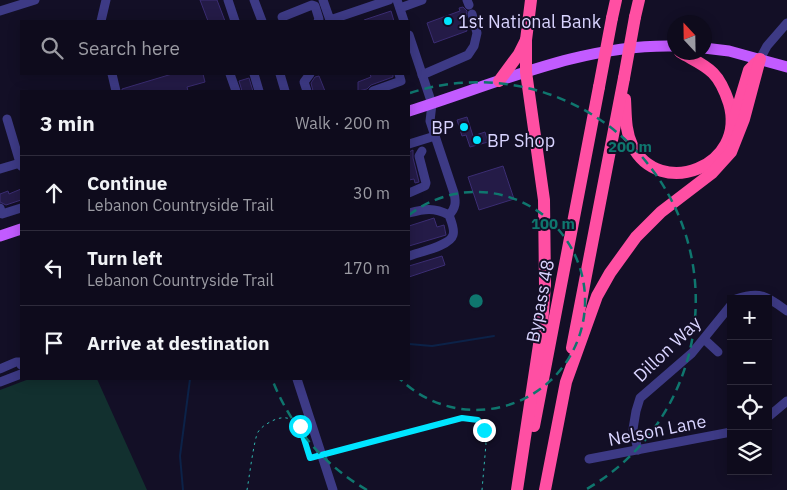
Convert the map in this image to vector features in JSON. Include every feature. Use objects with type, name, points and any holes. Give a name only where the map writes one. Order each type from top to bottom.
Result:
[{"type":"highway","points":[[517,490],[542,325],[545,285],[544,200],[526,72],[526,40],[532,0]]},
{"type":"highway","name":"Bypass 48","points":[[522,490],[616,0]]},
{"type":"highway","points":[[545,490],[639,0]]},
{"type":"highway","points":[[499,81],[519,54],[526,40]]},
{"type":"highway","points":[[624,78],[626,126],[628,136],[638,154],[658,169],[670,173],[684,172],[701,168],[720,153],[727,142],[749,70],[760,59]]},
{"type":"highway","points":[[566,382],[597,296],[622,254],[661,212],[712,173],[731,152],[744,119],[760,59]]},
{"type":"highway","points":[[696,60],[711,71],[721,84],[731,110],[730,132]]},
{"type":"main road","points":[[410,111],[575,56],[597,52],[667,48]]},
{"type":"main road","points":[[712,49],[729,51],[787,67]]},
{"type":"main road","points":[[0,236],[20,229]]},
{"type":"street","points":[[0,11],[34,0]]},
{"type":"street","points":[[101,20],[106,0]]},
{"type":"street","points":[[228,0],[235,20]]},
{"type":"street","points":[[254,0],[262,20]]},
{"type":"street","points":[[323,0],[330,20],[389,0]]},
{"type":"street","points":[[404,20],[398,4],[422,0]]},
{"type":"street","points":[[282,17],[315,6],[318,20]]},
{"type":"street","points":[[422,75],[468,55],[474,46],[477,33],[472,14]]},
{"type":"street","points":[[760,59],[787,23]]},
{"type":"street","points":[[410,42],[412,55],[422,75],[432,104],[430,121],[456,202],[449,215]]},
{"type":"street","points":[[112,75],[116,90]]},
{"type":"street","points":[[254,75],[259,90]]},
{"type":"street","points":[[280,75],[285,90]]},
{"type":"street","points":[[307,90],[304,82],[309,75]]},
{"type":"street","points":[[376,90],[401,81],[399,75]]},
{"type":"street","points":[[233,76],[236,90]]},
{"type":"street","points":[[7,119],[20,161]]},
{"type":"street","points":[[410,144],[435,136]]},
{"type":"street","points":[[410,193],[425,186],[426,183],[419,156],[422,151]]},
{"type":"street","points":[[0,169],[20,164]]},
{"type":"street","points":[[0,208],[2,214],[20,208]]},
{"type":"street","points":[[410,214],[432,208],[449,215]]},
{"type":"street","points":[[410,256],[440,246],[450,240],[453,236],[453,230],[449,215]]},
{"type":"street","points":[[772,300],[787,312]]},
{"type":"street","name":"Dillon Way","points":[[638,450],[633,428],[640,398],[692,353],[727,310]]},
{"type":"street","points":[[704,339],[718,352]]},
{"type":"street","points":[[0,369],[20,362]]},
{"type":"street","points":[[0,382],[20,374]]},
{"type":"street","points":[[297,380],[333,490]]},
{"type":"street","points":[[772,414],[787,401]]},
{"type":"street","name":"Nelson Lane","points":[[589,459],[727,433]]},
{"type":"path","points":[[247,490],[258,433],[266,423],[278,418],[289,418],[300,426],[310,458],[462,418],[478,420],[484,430],[486,444],[482,490]]},
{"type":"green space","points":[[26,380],[97,380],[147,490],[0,490],[0,390]]},
{"type":"building","points":[[200,0],[217,0],[225,20],[208,20]]},
{"type":"building","name":"1st National Bank","points":[[463,7],[467,11],[466,17],[462,18],[467,31],[434,43],[427,23],[460,11],[459,8]]},
{"type":"building","points":[[391,11],[394,20],[364,20]]},
{"type":"building","points":[[169,75],[203,75],[205,82],[187,87],[188,90],[122,89]]},
{"type":"building","points":[[370,75],[393,75],[393,77],[371,85],[367,89],[358,90],[358,82],[371,77]]},
{"type":"building","points":[[319,76],[325,90],[313,90],[311,83],[315,77]]},
{"type":"building","points":[[249,78],[253,90],[242,90],[239,81]]},
{"type":"building","points":[[467,117],[473,136],[485,132],[488,142],[470,147],[466,135],[462,136],[457,120]]},
{"type":"building","points":[[413,150],[419,182],[415,183],[414,179],[410,180],[410,152]]},
{"type":"building","points":[[503,166],[514,199],[479,210],[468,177]]},
{"type":"building","points":[[20,189],[20,200],[6,205],[0,202],[0,194],[8,191],[9,194]]},
{"type":"building","points":[[434,218],[437,227],[444,225],[446,235],[410,246],[410,226]]},
{"type":"building","points":[[442,256],[445,265],[410,277],[410,266]]},
{"type":"waterway","points":[[410,344],[432,346],[494,336]]},
{"type":"waterway","points":[[183,490],[180,456],[190,380]]},
{"type":"place","name":"1st National Bank","points":[[448,21]]},
{"type":"place","name":"BP","points":[[464,127]]},
{"type":"place","name":"BP Shop","points":[[477,140]]},
{"type":"route","points":[[300,426],[310,458],[462,418],[478,420],[484,430]]}]
